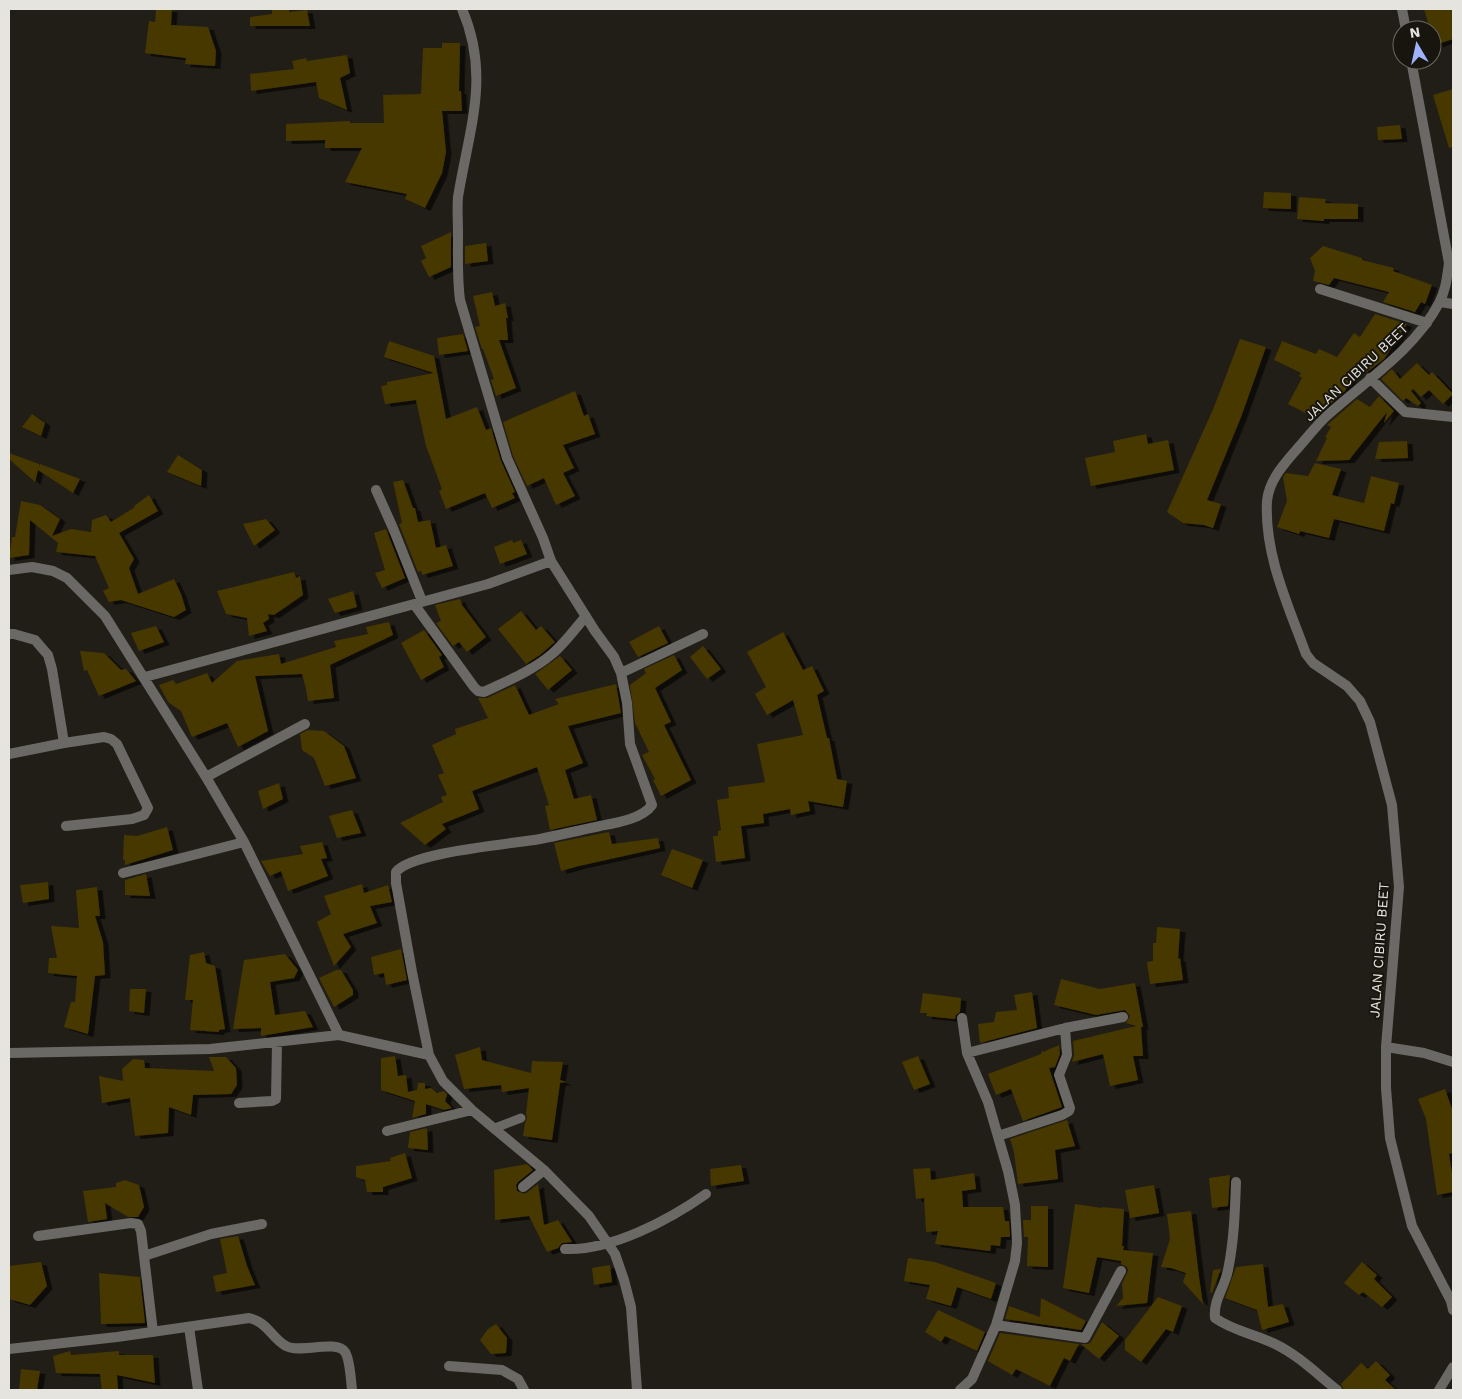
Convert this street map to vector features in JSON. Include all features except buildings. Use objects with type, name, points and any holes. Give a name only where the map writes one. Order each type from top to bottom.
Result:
[{"type":"street","points":[[462,9],[468,23],[475,51],[477,92],[458,199],[457,280],[460,300],[507,458],[543,538],[551,561],[622,672],[627,703],[630,744],[652,805],[646,812],[616,823],[541,839],[425,857],[400,867],[396,872],[428,1055],[443,1081],[472,1110],[544,1170],[589,1216],[615,1254],[631,1307],[637,1390]]},
{"type":"street","name":"JALAN CIBIRU BEET","points":[[1413,70],[1449,263],[1446,283],[1440,302],[1427,323],[1409,345],[1328,414],[1275,475],[1267,498],[1267,534],[1277,574],[1306,654],[1313,663],[1347,686],[1360,701],[1370,722],[1390,796],[1399,887],[1386,1047],[1386,1088],[1390,1138],[1412,1226],[1451,1301],[1453,1310]]},
{"type":"street","points":[[1320,289],[1427,323]]},
{"type":"street","points":[[1440,302],[1453,304]]},
{"type":"street","points":[[1370,378],[1405,412],[1453,417]]},
{"type":"street","points":[[376,490],[393,528],[418,603],[474,687],[480,692],[484,692],[507,681],[544,660],[553,653],[586,616]]},
{"type":"street","points":[[145,678],[488,584],[551,561]]},
{"type":"street","points":[[9,570],[32,567],[54,571],[67,578],[105,616],[206,777],[244,842],[339,1035]]},
{"type":"street","points":[[9,634],[35,640],[48,655],[64,743]]},
{"type":"street","points":[[622,672],[704,634]]},
{"type":"street","points":[[206,777],[305,724]]},
{"type":"street","points":[[9,754],[104,737],[111,739],[117,744],[148,808],[144,815],[132,819],[66,826]]},
{"type":"street","points":[[123,873],[244,842]]},
{"type":"street","points":[[967,1052],[1065,1028],[1123,1017]]},
{"type":"street","points":[[960,1390],[972,1379],[996,1325],[1015,1262],[1017,1243],[1014,1205],[1008,1171],[988,1102],[967,1052],[962,1018]]},
{"type":"street","points":[[998,1136],[1069,1112],[1070,1108],[1059,1075],[1067,1055],[1065,1028]]},
{"type":"street","points":[[9,1053],[210,1049],[339,1035],[428,1055]]},
{"type":"street","points":[[239,1103],[272,1101],[276,1099],[277,1042]]},
{"type":"street","points":[[1386,1047],[1424,1053],[1453,1062]]},
{"type":"street","points":[[387,1131],[472,1110]]},
{"type":"street","points":[[524,1186],[544,1170]]},
{"type":"street","points":[[1236,1182],[1229,1268],[1214,1307],[1215,1318],[1225,1325],[1274,1344],[1292,1354],[1337,1390]]},
{"type":"street","points":[[565,1249],[581,1250],[608,1243],[683,1210],[706,1194]]},
{"type":"street","points":[[38,1236],[131,1223],[138,1224],[141,1231],[153,1332]]},
{"type":"street","points":[[144,1256],[211,1234],[262,1224]]},
{"type":"street","points":[[996,1325],[1085,1338],[1121,1272]]},
{"type":"street","points":[[9,1350],[249,1318],[259,1321],[284,1345],[294,1350],[335,1346],[342,1348],[346,1353],[352,1390]]},
{"type":"street","points":[[189,1327],[198,1390]]},
{"type":"street","points":[[449,1366],[502,1370],[518,1378],[524,1390]]},
{"type":"street","points":[[1439,1390],[1453,1367]]},
{"type":"lane","points":[[495,1128],[521,1118]]}]
